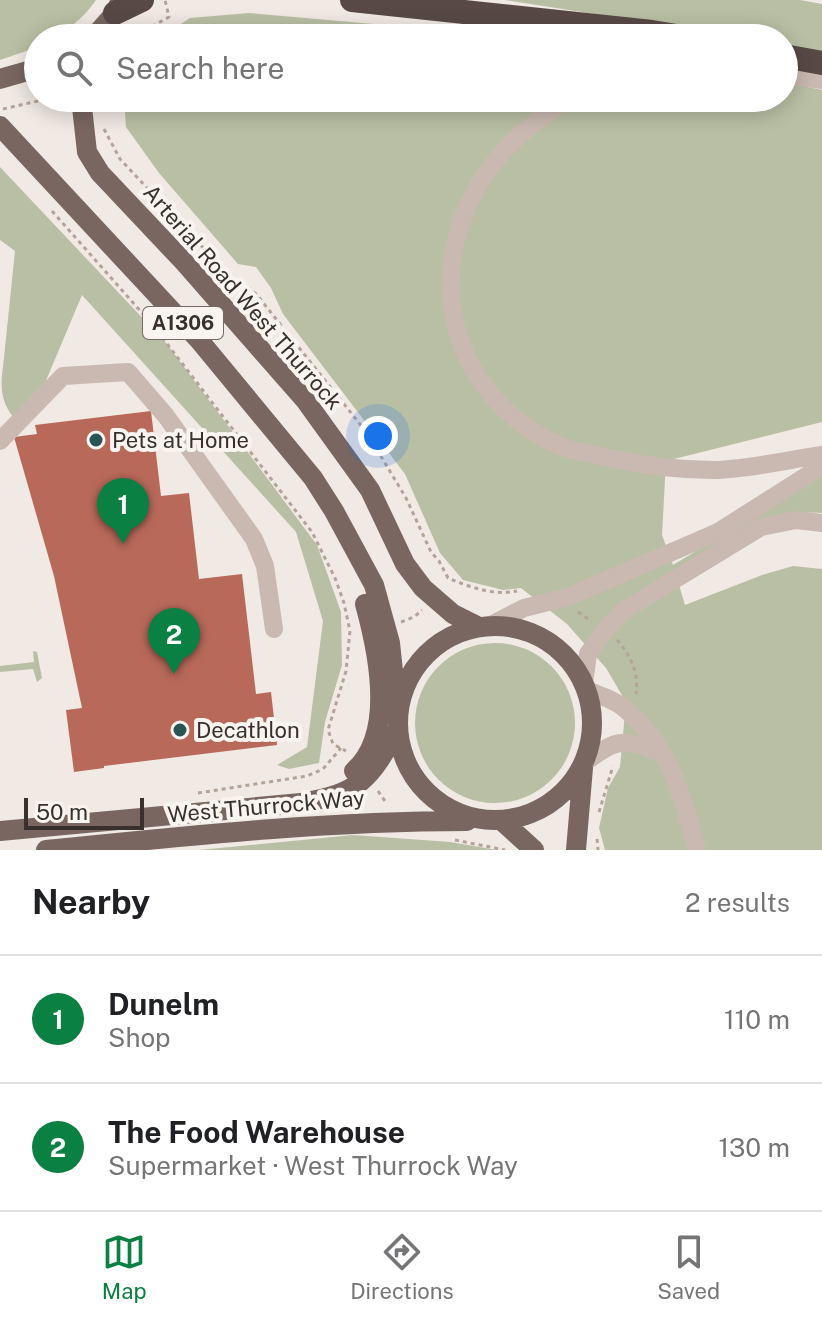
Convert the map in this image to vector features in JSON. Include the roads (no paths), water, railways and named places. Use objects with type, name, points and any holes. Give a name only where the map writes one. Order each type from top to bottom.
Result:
[{"type":"highway","points":[[118,7],[142,0]]},
{"type":"highway","points":[[352,0],[577,24]]},
{"type":"highway","points":[[798,59],[822,63]]},
{"type":"main road","points":[[106,24],[118,7]]},
{"type":"main road","points":[[0,79],[24,72]]},
{"type":"main road","name":"Arterial Road West Thurrock","points":[[83,112],[87,152],[100,173],[184,262],[305,400],[363,479],[405,564],[432,596],[453,614],[485,626]]},
{"type":"main road","name":"A1306","points":[[1,118],[245,393],[313,478],[374,585],[378,625],[390,643],[398,723]]},
{"type":"main road","points":[[364,771],[379,723],[378,625]]},
{"type":"main road","points":[[576,850],[583,764],[592,727],[585,686],[568,659],[546,640],[520,629],[485,626],[445,639],[419,663],[406,683],[398,723],[404,758],[430,796],[456,813],[496,820],[523,816],[554,801],[574,780],[583,764]]},
{"type":"main road","name":"West Thurrock Way","points":[[0,831],[334,798],[353,789],[398,723]]},
{"type":"main road","name":"West Thurrock Way","points":[[46,850],[399,820],[496,820]]},
{"type":"main road","points":[[496,820],[534,850]]},
{"type":"lane","points":[[798,77],[822,80]]},
{"type":"lane","points":[[551,112],[517,136],[486,169],[460,224],[452,255],[453,310],[465,352],[485,389],[503,409],[552,442],[629,462],[716,470],[822,455]]},
{"type":"lane","points":[[3,438],[63,376],[128,372],[166,416],[254,539],[265,566],[274,629]]},
{"type":"lane","points":[[485,626],[524,608],[568,597],[718,532],[822,466]]},
{"type":"lane","points":[[697,850],[680,788],[649,731],[623,707],[585,686],[588,654],[623,611],[761,527],[796,520],[822,523]]},
{"type":"lane","points":[[583,764],[608,745],[621,742],[644,746],[664,755]]},
{"type":"place","name":"Pets at Home","points":[[96,440]]},
{"type":"place","name":"Dunelm","points":[[123,544]]},
{"type":"place","name":"The Food Warehouse","points":[[174,674]]},
{"type":"place","name":"Decathlon","points":[[180,730]]}]
